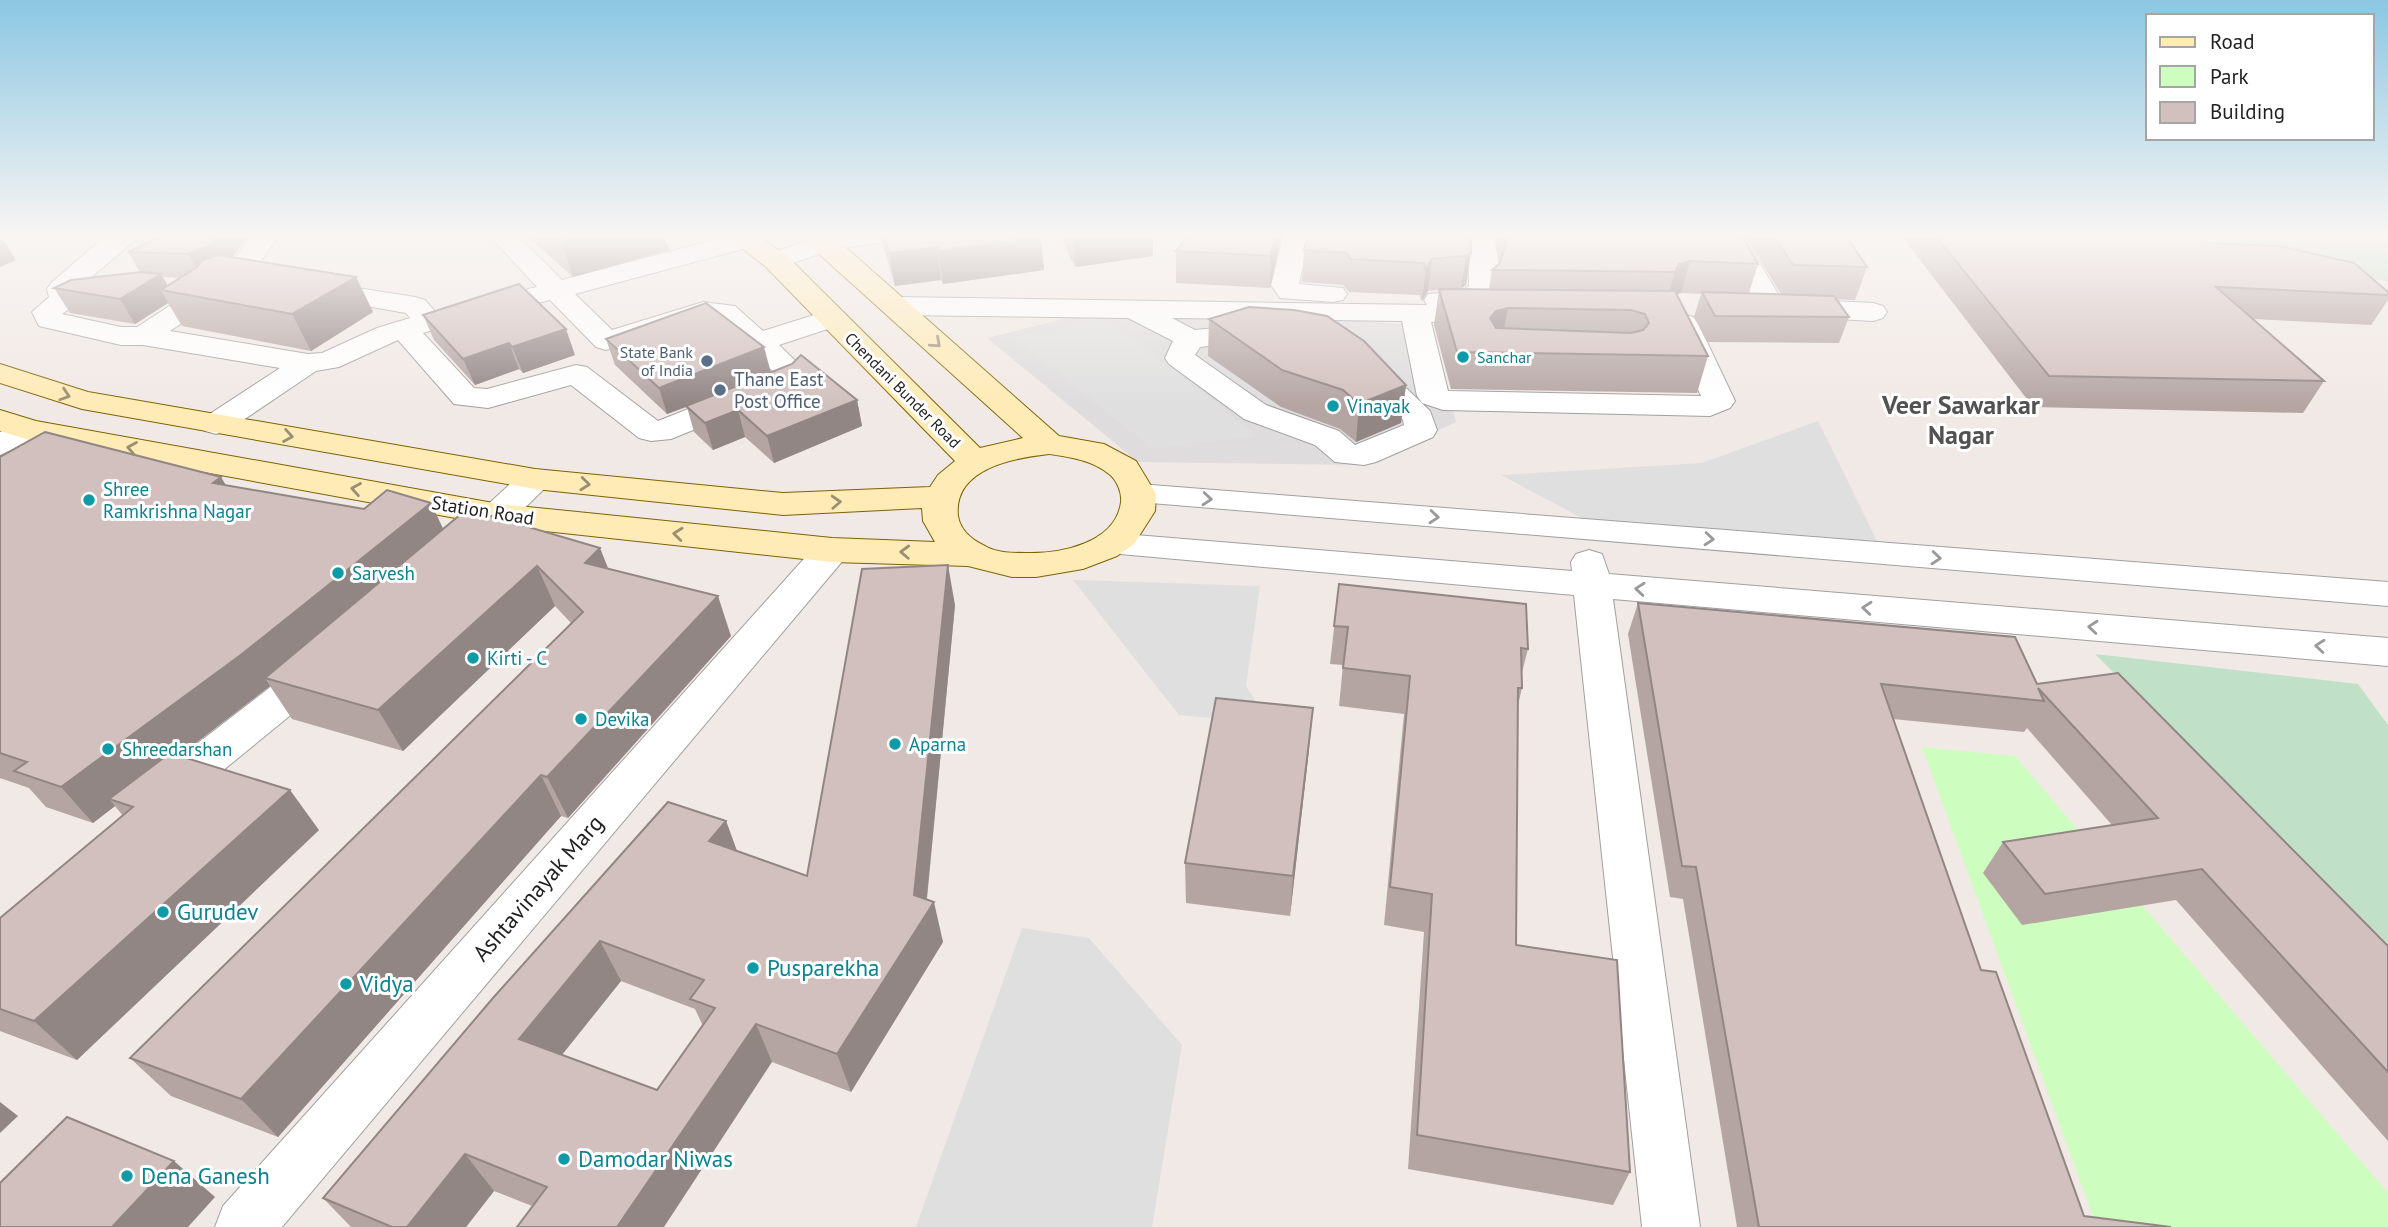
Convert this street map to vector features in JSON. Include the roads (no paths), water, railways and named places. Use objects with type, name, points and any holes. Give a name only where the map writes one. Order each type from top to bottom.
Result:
[{"type":"main road","name":"Chendani Bunder Road","points":[[806,291],[975,462]]},
{"type":"main road","points":[[879,291],[1049,444]]},
{"type":"main road","name":"Station Road","points":[[0,373],[82,400],[534,479],[783,504],[941,496]]},
{"type":"main road","name":"Station Road","points":[[10,431],[499,515],[832,550],[973,555]]},
{"type":"main road","points":[[1049,444],[1092,451],[1124,468],[1139,494],[1134,520],[1111,544],[1080,558],[1044,565],[1006,564],[973,555],[950,538],[939,518],[941,496],[954,478],[975,462],[1010,449],[1049,444]]},
{"type":"main road","points":[[763,543],[783,504]]},
{"type":"street","points":[[62,291],[63,296],[68,297],[116,291]]},
{"type":"street","points":[[143,335],[205,295],[205,291]]},
{"type":"street","points":[[322,291],[415,306],[429,323],[466,397],[488,399],[576,374],[606,341],[703,311],[725,312]]},
{"type":"street","points":[[507,303],[553,291]]},
{"type":"street","points":[[559,291],[606,341]]},
{"type":"street","points":[[576,374],[651,431],[671,429],[786,381],[794,373],[700,291]]},
{"type":"street","points":[[1289,291],[1465,302],[1475,298],[1479,291]]},
{"type":"street","points":[[1762,291],[1772,308]]},
{"type":"street","points":[[1415,313],[1433,396],[1443,401],[1574,392],[1710,406],[1719,401],[1682,321],[1673,316],[1671,311],[1772,308],[1867,295]]},
{"type":"street","points":[[68,297],[46,312],[49,320],[121,336],[143,335],[308,363],[328,361],[387,334],[429,323]]},
{"type":"street","points":[[896,306],[1521,314]]},
{"type":"street","points":[[1131,309],[1192,339],[1248,332],[1297,335],[1334,345],[1384,381],[1419,418],[1421,430],[1364,455],[1347,455],[1327,438],[1255,412],[1180,358],[1181,350],[1192,339]]},
{"type":"street","points":[[758,342],[833,318]]},
{"type":"street","points":[[216,424],[308,363]]},
{"type":"street","points":[[439,570],[534,479]]},
{"type":"street","points":[[1139,494],[2388,594]]},
{"type":"street","points":[[1585,529],[1671,1227]]},
{"type":"street","points":[[1111,544],[2388,652]]},
{"type":"street","name":"Ashtavinayak Marg","points":[[244,1227],[832,550]]},
{"type":"street","points":[[131,820],[356,640]]},
{"type":"place","name":"Sanchar","points":[[1463,357]]},
{"type":"place","name":"State Bank of India","points":[[707,361]]},
{"type":"place","name":"Thane East Post Office","points":[[720,390]]},
{"type":"place","name":"Vinayak","points":[[1333,406]]},
{"type":"place","name":"Shree Ramkrishna Nagar","points":[[89,500]]},
{"type":"place","name":"Sarvesh","points":[[338,573]]},
{"type":"place","name":"Kirti - C","points":[[473,658]]},
{"type":"place","name":"Devika","points":[[581,719]]},
{"type":"place","name":"Aparna","points":[[895,744]]},
{"type":"place","name":"Shreedarshan","points":[[108,749]]},
{"type":"place","name":"Gurudev","points":[[163,912]]},
{"type":"place","name":"Pusparekha","points":[[753,968]]},
{"type":"place","name":"Vidya","points":[[346,984]]},
{"type":"place","name":"Damodar Niwas","points":[[564,1159]]},
{"type":"place","name":"Dena Ganesh","points":[[127,1176]]},
{"type":"district","name":"Veer Sawarkar Nagar","points":[[1961,420]]}]
